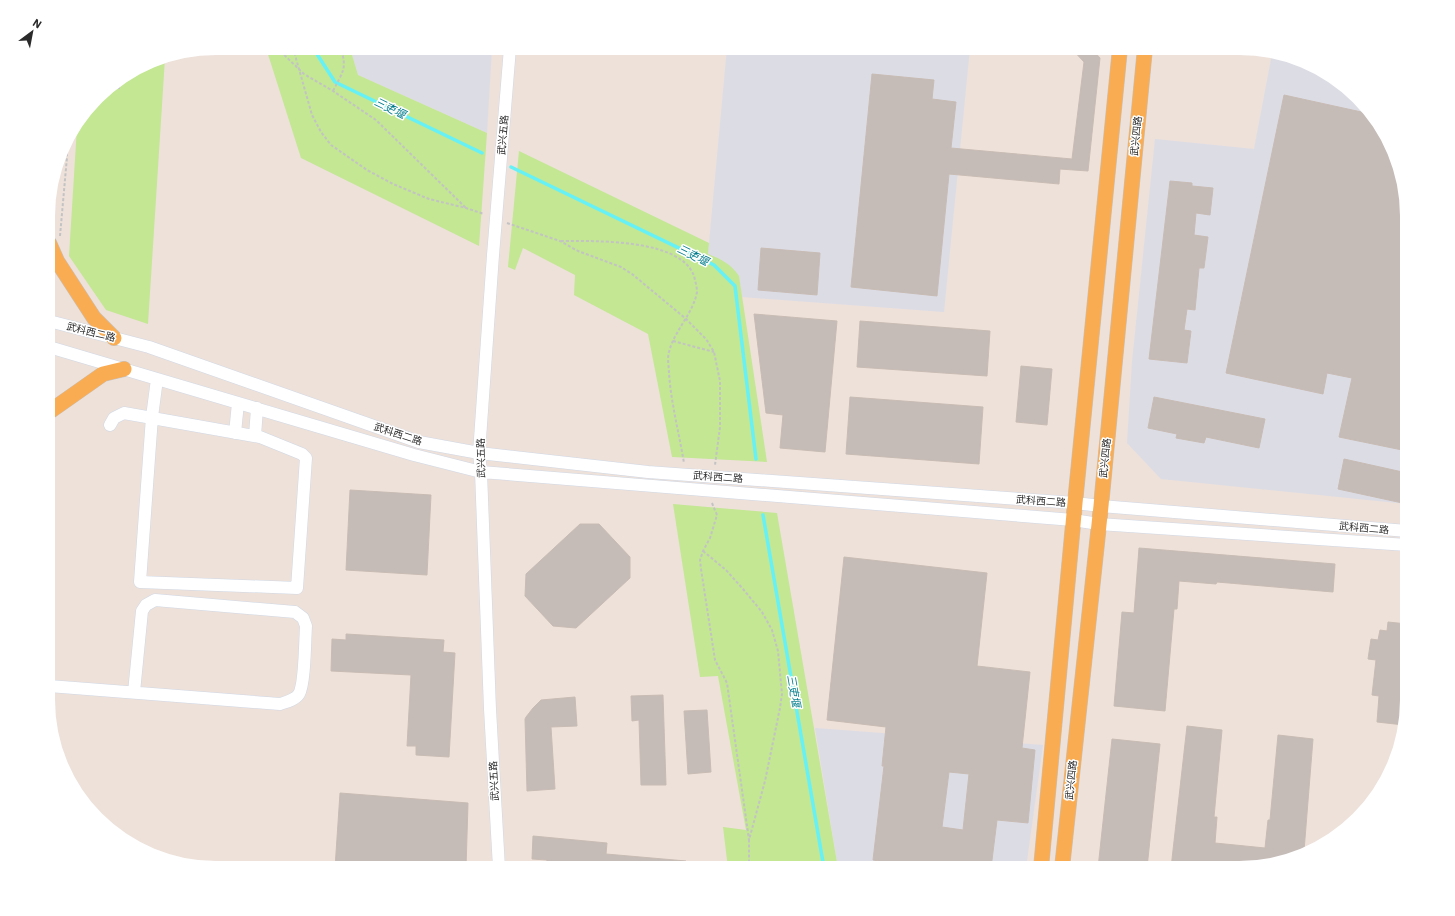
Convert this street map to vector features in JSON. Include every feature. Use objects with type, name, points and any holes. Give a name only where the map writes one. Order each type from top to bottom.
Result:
[{"type":"main road","points":[[1042,861],[1074,503],[1119,55]]},
{"type":"main road","name":"武兴四路","points":[[1063,861],[1099,524],[1144,55]]},
{"type":"main road","points":[[55,247],[57,261],[94,318],[114,338]]},
{"type":"main road","points":[[55,408],[103,374],[124,369]]},
{"type":"street","name":"武兴五路","points":[[499,861],[490,709],[479,453],[509,55]]},
{"type":"street","name":"武科西二路","points":[[55,323],[149,347],[419,442],[479,453],[648,472],[1074,503],[1400,530]]},
{"type":"street","name":"武科西二路","points":[[55,349],[414,455],[481,472],[1073,520],[1099,524],[1400,544]]},
{"type":"street","points":[[110,425],[114,418],[124,413],[152,417],[256,436],[302,454],[306,458],[297,588],[140,582],[152,417],[157,379]]},
{"type":"street","points":[[235,433],[238,403]]},
{"type":"street","points":[[256,436],[257,408]]},
{"type":"street","points":[[55,686],[280,704],[289,702],[299,695],[302,684],[306,626],[303,618],[295,612],[155,600],[146,605],[142,611],[134,692]]},
{"type":"path","points":[[284,55],[304,74],[334,89],[376,120],[466,208]]},
{"type":"path","points":[[295,55],[312,116],[321,132],[331,145],[368,170],[393,184],[429,199],[466,208],[560,241],[578,251],[621,267],[632,274],[685,318],[706,338],[714,352],[720,380],[720,428],[713,476]]},
{"type":"path","points":[[334,89],[344,69],[345,62],[343,55]]},
{"type":"path","points":[[55,234],[67,155]]},
{"type":"path","points":[[560,241],[603,241],[662,250],[675,255],[685,262],[691,269],[697,290],[695,299],[668,353],[670,387],[686,474]]},
{"type":"path","points":[[673,342],[714,352]]},
{"type":"path","points":[[705,490],[717,515],[710,538],[700,560],[701,569],[714,660],[727,683],[749,840],[749,861]]},
{"type":"path","points":[[703,551],[726,570],[762,612],[772,630],[778,651],[782,694],[780,708],[765,781],[749,840]]},
{"type":"shaded area","points":[[352,55],[492,55],[487,133],[358,75]]},
{"type":"shaded area","points":[[726,55],[969,55],[944,312],[742,297],[739,276],[708,254]]},
{"type":"shaded area","points":[[1271,58],[1300,67],[1337,88],[1353,102],[1367,118],[1388,155],[1395,174],[1400,206],[1400,503],[1161,479],[1127,443],[1132,362],[1155,139],[1254,149]]},
{"type":"shaded area","points":[[815,728],[1043,745],[1027,861],[837,861]]},
{"type":"green space","points":[[268,55],[352,55],[358,75],[487,133],[479,246],[301,158]]},
{"type":"green space","points":[[165,64],[148,324],[106,310],[69,256],[76,137],[88,118],[102,102],[118,88],[145,72]]},
{"type":"green space","points":[[519,151],[709,243],[708,254],[725,262],[733,268],[739,276],[767,462],[672,457],[648,334],[574,295],[575,275],[523,248],[515,270],[508,267]]},
{"type":"green space","points":[[673,504],[777,513],[837,861],[727,861],[723,827],[746,830],[718,676],[700,677]]},
{"type":"building","points":[[1078,55],[1097,55],[1100,58],[1088,171],[1060,169],[1059,184],[949,174],[937,296],[851,287],[872,74],[934,80],[932,99],[956,102],[951,148],[1072,159],[1084,62]]},
{"type":"building","points":[[1284,95],[1362,112],[1373,127],[1388,155],[1395,174],[1399,195],[1400,450],[1339,437],[1352,378],[1327,373],[1323,394],[1226,373]]},
{"type":"building","points":[[1170,181],[1192,183],[1192,186],[1213,188],[1210,215],[1196,213],[1194,235],[1208,237],[1204,268],[1199,268],[1195,310],[1187,309],[1184,330],[1191,331],[1187,363],[1149,359]]},
{"type":"building","points":[[761,248],[820,253],[817,295],[758,290]]},
{"type":"building","points":[[754,314],[837,321],[825,452],[780,448],[783,415],[766,413]]},
{"type":"building","points":[[860,321],[990,331],[987,376],[857,367]]},
{"type":"building","points":[[1021,366],[1052,369],[1047,425],[1016,422]]},
{"type":"building","points":[[850,397],[983,407],[979,464],[846,454]]},
{"type":"building","points":[[1154,397],[1265,419],[1259,448],[1206,437],[1204,443],[1176,438],[1177,434],[1148,428]]},
{"type":"building","points":[[1344,459],[1400,471],[1400,502],[1338,489]]},
{"type":"building","points":[[350,490],[431,495],[427,575],[346,570]]},
{"type":"building","points":[[580,524],[599,524],[630,557],[630,578],[576,628],[553,626],[525,596],[526,574]]},
{"type":"building","points":[[1139,548],[1335,564],[1333,592],[1217,582],[1216,584],[1179,581],[1177,609],[1174,609],[1165,711],[1114,706],[1122,612],[1134,613]]},
{"type":"building","points":[[844,557],[987,573],[977,666],[1030,672],[1022,748],[1035,750],[1028,823],[997,820],[992,861],[873,860],[884,766],[882,766],[886,727],[827,720]],"holes":[[[949,772],[969,774],[963,830],[942,827]]]},
{"type":"building","points":[[1388,622],[1400,623],[1400,710],[1398,724],[1377,722],[1379,696],[1372,695],[1376,660],[1368,659],[1371,639],[1378,640],[1380,630],[1387,631]]},
{"type":"building","points":[[346,634],[444,640],[443,652],[455,653],[449,757],[416,755],[416,746],[407,746],[411,675],[331,671],[332,639],[346,640]]},
{"type":"building","points":[[663,695],[666,785],[641,785],[639,720],[632,721],[631,696]]},
{"type":"building","points":[[575,697],[577,726],[551,727],[555,789],[527,791],[526,717],[541,700]]},
{"type":"building","points":[[707,710],[711,772],[688,774],[684,711]]},
{"type":"building","points":[[1187,726],[1222,730],[1214,817],[1217,817],[1215,843],[1265,848],[1268,820],[1270,820],[1278,735],[1313,739],[1304,847],[1281,856],[1260,860],[1172,861]]},
{"type":"building","points":[[1112,739],[1160,744],[1148,861],[1099,861]]},
{"type":"building","points":[[340,793],[468,803],[466,861],[335,861]]},
{"type":"building","points":[[533,836],[607,843],[606,854],[686,861],[547,861],[532,859]]},
{"type":"waterway","name":"三吏堰","points":[[318,55],[335,82],[482,153]]},
{"type":"waterway","name":"三吏堰","points":[[511,167],[714,265],[735,286],[756,459]]},
{"type":"waterway","name":"三吏堰","points":[[763,515],[823,861]]}]
